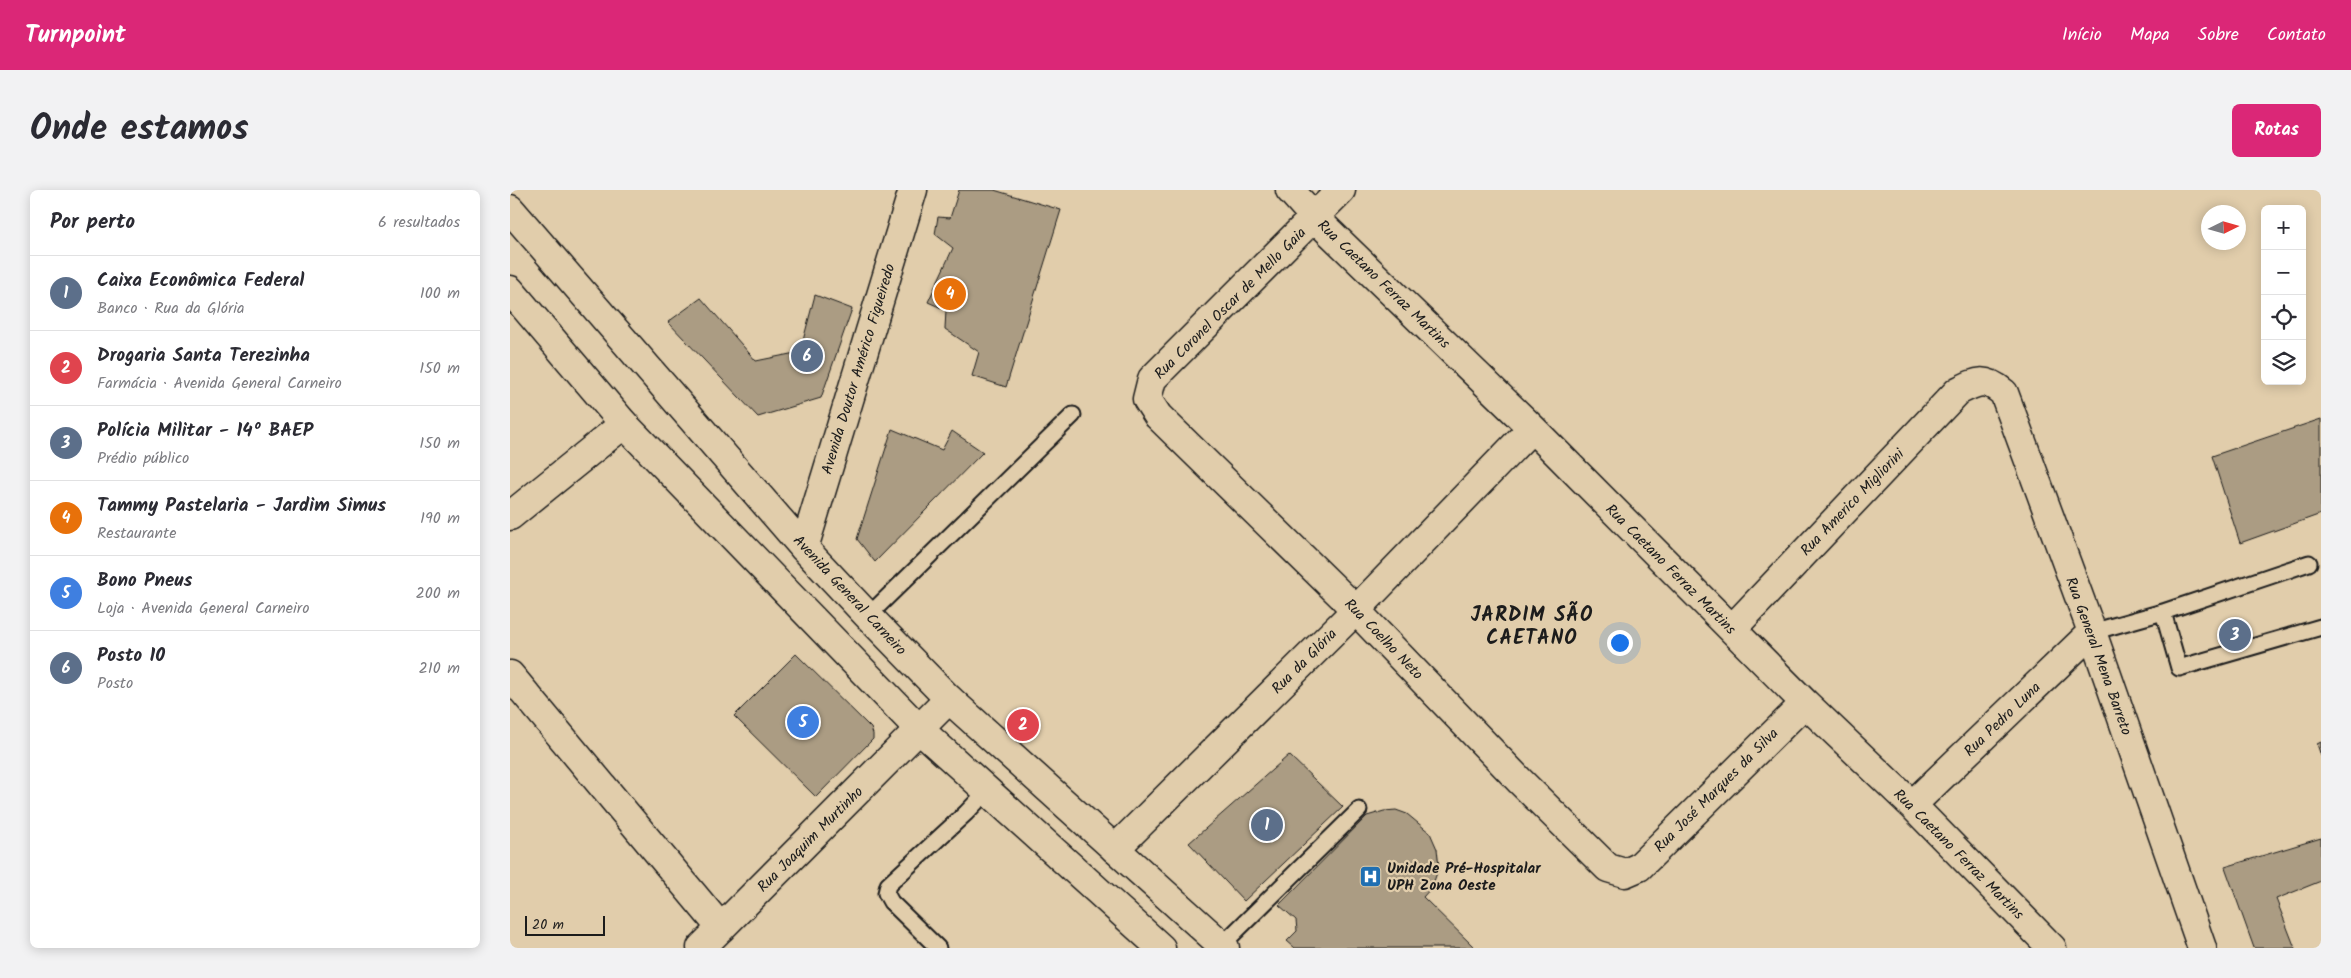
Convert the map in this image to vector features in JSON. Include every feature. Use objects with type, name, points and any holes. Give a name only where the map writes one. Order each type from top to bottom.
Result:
[{"type":"street","name":"Avenida Doutor Américo Figueiredo","points":[[804,548],[913,190]]},
{"type":"street","name":"Rua Caetano Ferraz Martins","points":[[1290,190],[1315,218],[1532,428],[1805,702],[1912,805],[2052,948]]},
{"type":"street","name":"Rua Coronel Oscar de Mello Gaia","points":[[1147,399],[1152,379],[1341,190]]},
{"type":"street","name":"Avenida General Carneiro","points":[[510,209],[804,548],[868,616],[949,698],[1223,946]]},
{"type":"street","points":[[510,290],[624,424],[919,730],[988,790],[1161,948]]},
{"type":"street","name":"Rua Americo Migliorini","points":[[1732,629],[1958,391],[1978,381]]},
{"type":"street","name":"Rua General Mena Barreto","points":[[1978,381],[1993,383],[2004,393],[2092,632],[2202,948]]},
{"type":"street","name":"Rua Coelho Neto","points":[[1147,399],[1158,416],[1356,610],[1608,868],[1625,873]]},
{"type":"street","points":[[510,516],[624,424]]},
{"type":"street","name":"Rua da Glória","points":[[1115,849],[1356,610],[1532,428]]},
{"type":"street","name":"Rua Pedro Luna","points":[[1912,805],[2092,632]]},
{"type":"street","points":[[510,675],[721,928]]},
{"type":"street","name":"Rua Joaquim Murtinho","points":[[701,948],[949,698]]},
{"type":"street","name":"Rua José Marques da Silva","points":[[1625,873],[1639,866],[1805,702]]},
{"type":"lane","points":[[868,616],[1073,415]]},
{"type":"lane","points":[[2092,632],[2162,612],[2309,563]]},
{"type":"lane","points":[[2162,612],[2179,668],[2321,627]]},
{"type":"lane","points":[[938,948],[891,902],[886,893],[888,885],[966,813],[988,790]]},
{"type":"lane","points":[[1223,946],[1358,810]]},
{"type":"building","points":[[959,190],[994,190],[1061,210],[1006,387],[972,376],[979,352],[945,329],[946,310],[928,302],[953,248],[935,234],[938,217],[950,218]]},
{"type":"building","points":[[815,295],[852,309],[821,398],[758,417],[668,322],[701,298],[756,361],[800,352]]},
{"type":"building","points":[[2321,419],[2321,514],[2240,543],[2212,456]]},
{"type":"building","points":[[892,429],[942,450],[952,431],[983,452],[875,562],[857,539]]},
{"type":"building","points":[[796,654],[871,728],[873,734],[873,739],[816,797],[734,716]]},
{"type":"building","points":[[2321,742],[2321,756],[2317,744]]},
{"type":"building","points":[[1289,755],[1343,807],[1244,901],[1189,843]]},
{"type":"building","name":"Unidade Pré-Hospitalar UPH Zona Oeste","points":[[1396,810],[1407,814],[1430,833],[1437,849],[1439,867],[1432,887],[1423,897],[1475,948],[1295,948],[1287,941],[1297,931],[1296,920],[1279,905],[1367,816]]},
{"type":"building","points":[[2321,838],[2321,881],[2276,899],[2295,948],[2254,948],[2225,867]]},
{"type":"place","name":"Tammy Pastelaria - Jardim Simus","points":[[950,294]]},
{"type":"place","name":"Posto 10","points":[[807,356]]},
{"type":"place","name":"Polícia Militar - 14º BAEP","points":[[2235,635]]},
{"type":"place","name":"Bono Pneus","points":[[803,722]]},
{"type":"place","name":"Drogaria Santa Terezinha","points":[[1023,725]]},
{"type":"place","name":"Caixa Econômica Federal","points":[[1267,825]]},
{"type":"place","name":"Unidade Pré-Hospitalar UPH Zona Oeste","points":[[1371,877]]},
{"type":"district","name":"JARDIM SÃO CAETANO","points":[[1532,626]]}]
